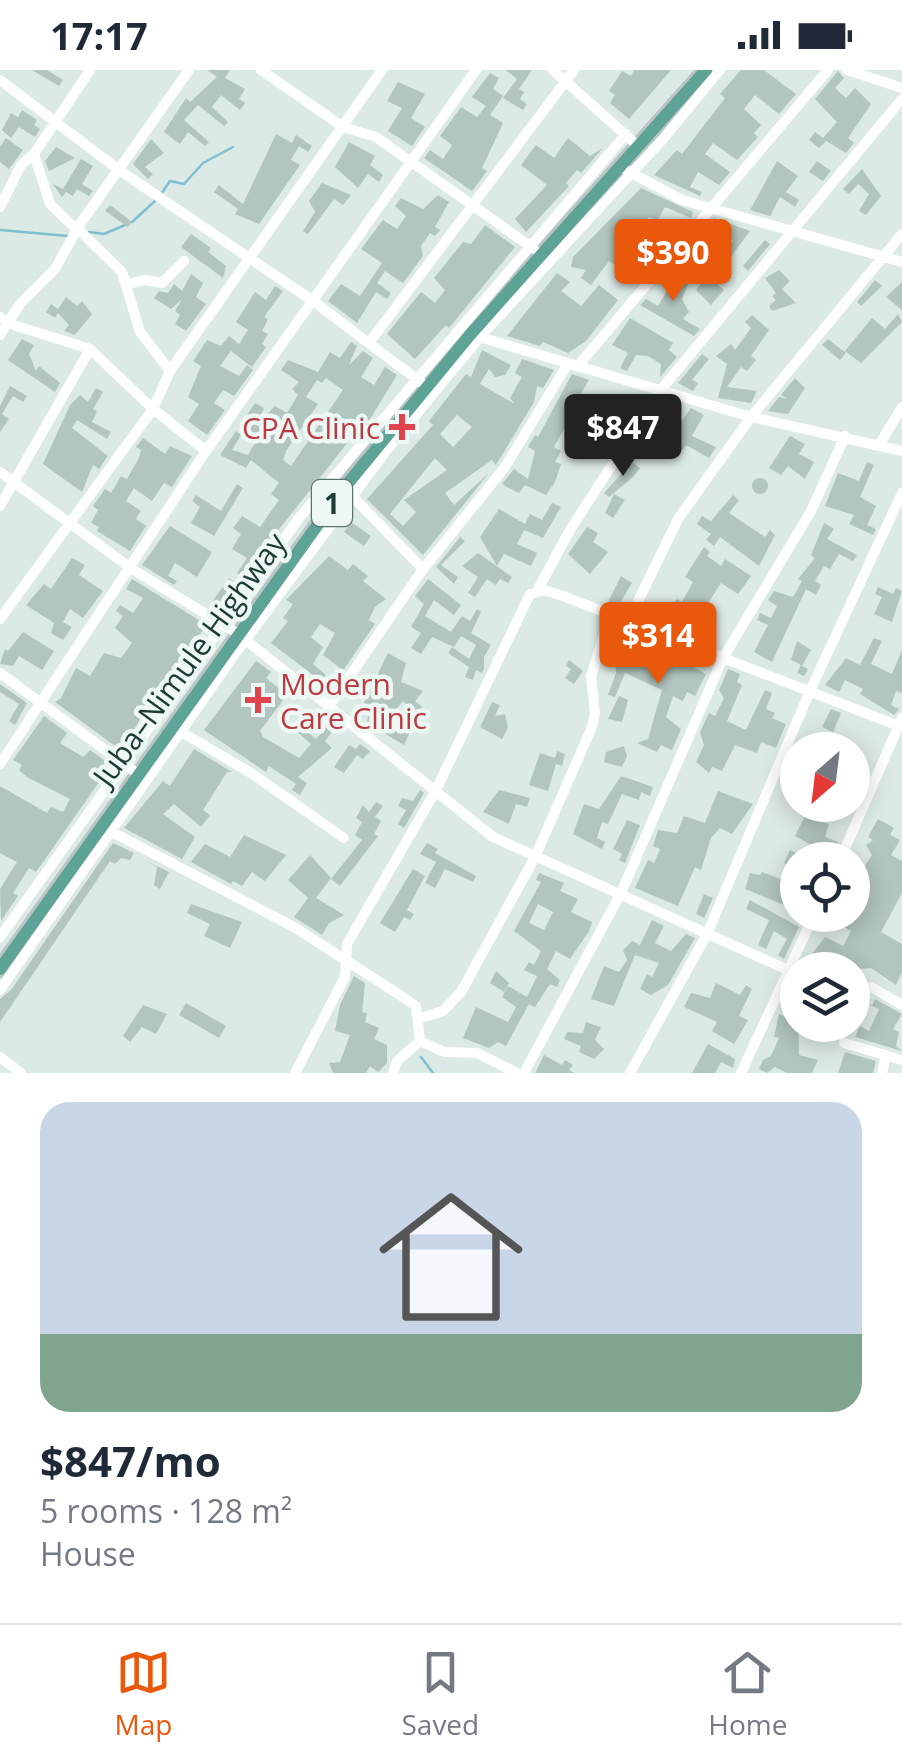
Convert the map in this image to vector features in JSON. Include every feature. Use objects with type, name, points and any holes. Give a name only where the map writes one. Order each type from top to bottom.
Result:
[{"type":"main road","name":"Juba–Nimule Highway","points":[[0,969],[106,829],[138,774],[176,729],[312,530],[349,492],[420,383],[475,336],[536,250],[626,170],[639,146],[706,70]]},
{"type":"street","points":[[0,207],[21,165],[34,154],[90,70]]},
{"type":"street","points":[[0,335],[4,320],[54,269],[189,70]]},
{"type":"street","points":[[0,619],[153,409],[170,371],[382,70]]},
{"type":"street","points":[[0,764],[206,451],[476,70]]},
{"type":"street","points":[[553,70],[570,75],[639,146]]},
{"type":"street","points":[[242,636],[349,492],[475,336],[720,70]]},
{"type":"street","points":[[328,708],[423,568],[504,467],[572,366],[828,70]]},
{"type":"street","points":[[848,70],[902,88]]},
{"type":"street","points":[[268,72],[343,127],[376,137],[410,159],[536,250]]},
{"type":"street","points":[[1,75],[119,170],[312,300],[420,383]]},
{"type":"street","points":[[369,342],[570,75]]},
{"type":"street","points":[[295,1073],[345,976],[348,944],[435,792],[524,605],[537,591],[570,530],[660,392],[902,99]]},
{"type":"street","points":[[0,938],[299,518],[536,250],[626,134]]},
{"type":"street","points":[[34,154],[50,204],[128,284],[140,332],[170,371]]},
{"type":"street","points":[[626,170],[670,195],[902,262]]},
{"type":"street","points":[[628,622],[678,520],[751,417],[902,234]]},
{"type":"street","points":[[128,284],[145,280],[162,283],[184,260]]},
{"type":"street","points":[[4,320],[90,349],[153,409],[206,451]]},
{"type":"street","points":[[475,336],[751,417],[902,451]]},
{"type":"street","points":[[0,506],[90,349]]},
{"type":"street","points":[[879,445],[902,407]]},
{"type":"street","points":[[524,1073],[621,893],[723,658],[811,512],[845,436]]},
{"type":"street","points":[[0,472],[70,526],[242,636],[493,837],[780,966]]},
{"type":"street","points":[[349,492],[423,568]]},
{"type":"street","points":[[630,1073],[707,934],[809,693],[867,576],[902,493]]},
{"type":"street","points":[[299,518],[312,530]]},
{"type":"street","points":[[537,591],[563,596],[809,693],[900,722],[848,842]]},
{"type":"street","points":[[421,1018],[443,1012],[461,992],[535,857],[592,728],[591,676],[610,615]]},
{"type":"street","points":[[0,674],[138,774]]},
{"type":"street","points":[[0,990],[176,729],[344,838]]},
{"type":"street","points":[[106,829],[294,926],[416,1006],[421,1018],[420,1041],[397,1061],[393,1073]]},
{"type":"street","points":[[740,1073],[780,987]]},
{"type":"street","points":[[871,987],[902,1005]]},
{"type":"street","points":[[420,1041],[439,1051],[477,1053],[516,1073]]},
{"type":"street","points":[[844,1043],[902,1060]]},
{"type":"street","points":[[882,1073],[886,1056]]},
{"type":"street","points":[[0,1057],[21,1073]]},
{"type":"building","points":[[32,70],[47,70],[63,80],[59,86]]},
{"type":"building","points":[[207,70],[230,70],[225,78],[245,89],[239,99],[245,103],[240,110],[221,95],[212,107],[228,122],[224,126],[198,105],[184,120],[209,142],[205,146],[188,132],[180,144],[164,132],[186,98],[190,102],[217,77]]},
{"type":"building","points":[[506,70],[532,70],[519,89],[524,92],[520,99],[527,104],[523,110],[503,98],[517,79]]},
{"type":"building","points":[[634,70],[671,70],[629,119],[610,103],[615,95],[609,91],[622,71],[631,76]]},
{"type":"building","points":[[741,70],[764,70],[796,94],[779,114],[755,95],[744,109],[761,125],[754,133],[758,137],[737,160],[713,143],[705,154],[730,172],[719,185],[698,172],[690,187],[702,192],[700,196],[654,175],[677,150],[682,154],[725,98],[720,94]]},
{"type":"building","points":[[838,71],[844,78],[835,88],[846,98],[855,88],[871,104],[848,138],[854,143],[846,153],[826,141],[819,148],[809,140],[815,132],[823,138],[837,122],[815,99]]},
{"type":"building","points":[[490,73],[499,78],[493,89],[503,96],[490,115],[503,123],[482,168],[487,171],[472,191],[424,158],[430,150],[443,159],[452,145],[440,136],[461,107],[477,117],[486,106],[472,97]]},
{"type":"building","points":[[398,82],[425,94],[411,118],[425,127],[412,146],[388,131],[402,108],[387,101]]},
{"type":"building","points":[[22,110],[37,120],[34,125],[40,129],[35,137],[19,127],[11,138],[2,130],[11,113],[18,117]]},
{"type":"building","points":[[276,134],[292,143],[296,135],[312,146],[308,152],[299,146],[291,160],[300,165],[259,224],[235,214],[238,209],[214,192],[219,185],[243,204]]},
{"type":"building","points":[[6,138],[23,150],[9,169],[0,162],[0,147]]},
{"type":"building","points":[[568,138],[590,156],[603,148],[581,173],[577,170],[566,183],[569,186],[526,232],[515,219],[547,185],[521,165],[536,145],[554,158]]},
{"type":"building","points":[[151,139],[164,153],[145,167],[153,174],[148,179],[133,164]]},
{"type":"building","points":[[349,142],[375,156],[370,165],[383,175],[379,182],[368,174],[358,188],[335,167]]},
{"type":"building","points":[[56,147],[75,158],[49,171],[45,161]]},
{"type":"building","points":[[81,159],[93,166],[82,184],[93,191],[89,196],[77,189],[73,196],[66,192],[62,197],[53,184],[63,189]]},
{"type":"building","points":[[777,161],[798,176],[786,192],[799,200],[795,207],[780,197],[770,216],[750,210]]},
{"type":"building","points":[[817,161],[831,171],[823,181],[809,172]]},
{"type":"building","points":[[862,169],[881,196],[866,215],[859,211],[869,194],[858,184],[849,194],[843,189]]},
{"type":"building","points":[[322,183],[351,195],[343,205],[334,199],[308,234],[303,231],[315,212],[309,201]]},
{"type":"building","points":[[641,188],[693,212],[691,218],[665,207],[657,221],[649,217],[641,230],[648,239],[633,266],[641,271],[636,278],[609,261],[591,285],[581,278],[586,270],[571,267],[573,257]]},
{"type":"building","points":[[438,195],[449,202],[435,227],[440,230],[435,236],[430,233],[421,246],[423,256],[403,283],[385,271],[377,283],[391,293],[387,299],[376,292],[357,323],[328,301],[341,284],[360,296],[382,263],[361,249],[383,220],[397,229],[406,216],[395,206],[401,198],[423,209]]},
{"type":"building","points":[[110,205],[132,222],[128,227],[105,211]]},
{"type":"building","points":[[714,218],[750,231],[720,271],[713,266],[733,240],[719,233],[703,259],[694,251]]},
{"type":"building","points":[[485,225],[515,247],[449,328],[446,325],[415,359],[387,334],[421,292],[435,303],[445,290],[434,278],[463,242],[471,244]]},
{"type":"building","points":[[191,234],[211,248],[208,252],[226,266],[223,278],[181,247]]},
{"type":"building","points":[[765,240],[770,244],[748,271],[743,266]]},
{"type":"building","points":[[779,270],[790,281],[782,289],[796,303],[772,311],[769,306],[776,300],[772,296],[776,293],[765,278]]},
{"type":"building","points":[[669,272],[688,284],[682,299],[689,312],[683,319],[700,329],[694,336],[640,305],[646,299],[658,306],[668,289],[660,283]]},
{"type":"building","points":[[557,273],[570,282],[561,291],[581,306],[599,285],[618,300],[586,341],[568,353],[543,342],[540,346],[507,336]]},
{"type":"building","points":[[191,274],[203,283],[196,297],[206,304],[186,331],[175,324],[180,315],[175,311],[182,299],[171,309],[154,298],[159,291],[168,293],[174,284],[182,291]]},
{"type":"building","points":[[707,275],[724,290],[711,305],[696,290]]},
{"type":"building","points":[[875,280],[882,286],[861,306],[857,302]]},
{"type":"building","points":[[902,282],[902,310],[886,297]]},
{"type":"building","points":[[275,286],[283,291],[264,317],[268,319],[262,331],[268,334],[262,344],[266,347],[252,367],[231,351],[220,366],[239,376],[247,365],[253,370],[234,396],[223,390],[214,403],[225,410],[207,435],[188,421],[199,404],[188,397],[201,366],[193,361],[207,340],[221,346],[229,336],[239,344],[248,330],[236,322],[255,292],[266,300]]},
{"type":"building","points":[[66,297],[77,306],[82,301],[92,314],[75,335],[64,331],[69,325],[58,313],[55,318],[46,312],[51,304],[58,309]]},
{"type":"building","points":[[898,314],[902,322],[861,363],[845,351],[872,318],[885,329]]},
{"type":"building","points":[[752,315],[769,330],[751,356],[756,360],[747,371],[741,367],[727,387],[757,391],[751,403],[718,398],[727,364],[716,356],[731,344],[735,350],[751,328],[745,322]]},
{"type":"building","points":[[630,318],[673,343],[669,350],[677,357],[660,377],[661,364],[648,356],[636,355],[627,371],[620,368],[628,353],[612,345]]},
{"type":"building","points":[[22,339],[34,345],[29,354],[36,371],[39,366],[60,383],[55,392],[8,360]]},
{"type":"building","points":[[828,339],[846,353],[840,360],[822,345]]},
{"type":"building","points":[[351,342],[357,346],[349,365],[363,351],[373,358],[361,377],[374,385],[385,367],[397,375],[367,424],[356,432],[242,576],[237,573],[247,558],[232,549],[241,534],[233,528],[242,516],[260,527],[279,500],[271,494],[279,483],[251,460],[246,468],[220,455],[236,431],[241,435],[232,450],[248,455],[258,438],[239,427],[255,403],[264,408],[256,426],[275,406],[287,413],[298,395],[292,389],[299,382],[281,370],[288,360],[318,372],[330,352],[340,358]],"holes":[[[326,378],[343,390],[291,466],[283,460],[318,404],[306,397],[317,380],[322,383]]]},
{"type":"building","points":[[482,350],[511,365],[505,375],[495,377],[489,369],[480,384],[515,404],[510,398],[522,377],[515,373],[522,359],[554,370],[543,388],[537,386],[534,402],[496,465],[492,460],[445,493],[454,505],[489,473],[423,555],[367,499],[433,425],[429,421],[466,374],[471,377]],"holes":[[[457,415],[472,427],[453,447],[440,434]],[[435,458],[447,470],[404,500],[416,512],[403,526],[390,514]]]},
{"type":"building","points":[[702,354],[709,359],[692,380],[698,383],[693,391],[678,383]]},
{"type":"building","points":[[572,374],[589,380],[573,407],[581,411],[571,432],[564,429],[554,447],[561,451],[555,462],[561,464],[555,482],[546,495],[525,485],[519,493],[502,484],[514,469],[528,479],[535,451],[528,447],[535,435],[538,437]]},
{"type":"building","points":[[795,378],[805,388],[788,414],[768,411],[779,397],[787,399],[781,395]]},
{"type":"building","points":[[10,386],[27,396],[23,402],[13,396],[2,414],[9,419],[0,432],[0,406]]},
{"type":"building","points":[[96,388],[103,392],[93,409],[97,411],[92,422],[111,432],[107,439],[77,420],[72,428],[108,456],[99,469],[93,465],[82,492],[43,464],[70,405],[80,395],[88,402]]},
{"type":"building","points":[[620,406],[630,412],[616,436],[606,429]]},
{"type":"building","points":[[691,408],[704,415],[692,436],[716,447],[709,458],[686,445],[680,453],[665,444]]},
{"type":"building","points":[[790,436],[805,444],[799,454],[814,462],[805,479],[788,466],[781,475],[769,468]]},
{"type":"building","points":[[143,438],[165,454],[170,446],[192,456],[172,487],[164,483],[152,501],[134,488],[126,501],[141,511],[136,519],[146,526],[130,551],[91,523],[98,510],[93,506],[105,489],[111,493],[121,476],[127,479],[139,458],[141,450],[136,447]]},
{"type":"building","points":[[632,462],[640,468],[609,497],[604,493]]},
{"type":"building","points":[[867,462],[874,465],[860,497],[876,506],[867,525],[876,529],[873,535],[849,524],[854,515],[825,506],[838,473],[859,481]]},
{"type":"building","points":[[760,478],[768,486],[760,494],[752,486]]},
{"type":"building","points":[[237,484],[243,488],[214,536],[191,523],[200,507],[192,501],[196,495],[221,511]]},
{"type":"building","points":[[614,494],[625,500],[613,518],[605,513]]},
{"type":"building","points":[[733,495],[739,500],[729,513],[765,537],[770,530],[775,535],[759,566],[720,537],[714,546],[706,540],[711,534],[697,524],[702,516],[711,521]]},
{"type":"building","points":[[552,503],[561,507],[543,538],[524,530],[517,544],[537,553],[531,566],[504,554],[497,566],[480,537],[499,509],[525,524],[530,514],[542,520]]},
{"type":"building","points":[[351,522],[371,536],[364,546],[344,532]]},
{"type":"building","points":[[824,523],[834,529],[827,539],[857,555],[853,561],[839,554],[830,569],[824,566],[815,581],[821,585],[816,595],[806,589],[772,662],[754,652],[768,625],[757,620],[760,613],[771,618],[777,606],[768,600],[774,591],[793,597],[802,581],[798,579],[815,558],[811,555]]},
{"type":"building","points":[[170,526],[212,552],[197,577],[175,563],[168,576],[177,581],[174,585],[142,565]]},
{"type":"building","points":[[587,527],[598,533],[593,542],[608,552],[590,574],[568,554]]},
{"type":"building","points":[[460,537],[465,541],[441,565],[458,577],[454,584],[436,567]]},
{"type":"building","points":[[704,547],[710,552],[707,556],[721,566],[725,559],[751,576],[738,594],[721,583],[701,614],[683,610],[680,618],[669,610],[677,599],[682,602],[693,582],[685,577]]},
{"type":"building","points":[[478,553],[512,577],[508,583],[500,579],[496,585],[487,579],[475,597],[468,593],[478,577],[462,566]]},
{"type":"building","points":[[329,556],[348,570],[353,564],[368,576],[363,581],[386,599],[375,607],[369,620],[375,624],[340,675],[336,673],[340,668],[323,655],[335,633],[320,624],[311,637],[323,647],[313,664],[326,675],[321,681],[271,643],[288,621],[283,618],[293,604],[286,600]]},
{"type":"building","points":[[72,558],[85,565],[79,575],[103,591],[83,618],[70,609],[63,622],[72,627],[63,640],[51,633],[54,623],[26,605],[44,584],[51,589]]},
{"type":"building","points":[[621,576],[632,583],[617,608],[607,604]]},
{"type":"building","points":[[229,578],[240,586],[220,608],[212,602]]},
{"type":"building","points":[[132,579],[207,625],[153,696],[122,751],[55,702],[61,698],[76,668],[90,676],[104,653],[121,658],[132,643],[115,628],[123,616],[116,611],[120,605],[133,613],[143,598],[126,589]]},
{"type":"building","points":[[428,579],[461,605],[454,615],[434,600],[425,616],[451,632],[462,616],[470,621],[477,609],[481,612],[471,633],[491,645],[482,673],[476,670],[473,680],[465,677],[469,667],[448,653],[452,647],[469,659],[476,645],[461,636],[454,647],[432,637],[421,654],[411,648],[421,633],[411,627],[424,604],[415,596]]},
{"type":"building","points":[[878,587],[893,594],[896,588],[902,591],[892,622],[874,614],[882,597],[875,594]]},
{"type":"building","points":[[23,632],[54,651],[42,670],[19,656],[13,666],[0,664],[5,649],[8,651]]},
{"type":"building","points":[[874,638],[882,641],[871,664],[892,674],[902,650],[902,693],[896,691],[891,705],[899,709],[894,715],[860,694],[863,689],[845,680],[839,692],[825,685],[846,658],[860,665]]},
{"type":"building","points":[[636,639],[652,647],[644,660],[660,669],[674,648],[684,652],[686,663],[706,674],[695,696],[687,692],[683,701],[673,696],[666,717],[681,729],[672,750],[661,745],[657,752],[637,743],[648,739],[662,690],[625,673],[615,697],[608,695],[616,673],[616,668],[606,663],[611,651],[622,657]]},
{"type":"building","points":[[797,641],[811,650],[802,666],[808,669],[804,676],[797,673],[801,665],[791,660]]},
{"type":"building","points":[[388,653],[406,663],[401,682],[423,691],[415,701],[422,707],[418,713],[403,701],[391,715],[411,730],[404,745],[374,727],[375,723],[367,723],[368,714],[360,711]]},
{"type":"building","points":[[569,660],[583,671],[574,684],[565,678],[571,669],[566,666]]},
{"type":"building","points":[[256,661],[271,672],[266,678],[287,695],[260,731],[263,737],[299,758],[311,744],[296,731],[300,726],[316,739],[333,721],[338,724],[325,741],[332,748],[298,777],[307,783],[300,795],[292,790],[296,784],[269,766],[266,772],[204,730]]},
{"type":"building","points":[[728,669],[740,674],[737,682],[742,685],[727,721],[746,730],[765,690],[772,693],[766,709],[775,713],[772,718],[786,724],[776,748],[761,742],[757,753],[735,745],[722,771],[712,767],[709,773],[696,762],[704,745],[700,732],[709,713],[715,716],[724,698],[719,690]]},
{"type":"building","points":[[0,684],[27,703],[15,725],[9,721],[19,704],[0,692]]},
{"type":"building","points":[[619,696],[628,700],[622,722],[608,719]]},
{"type":"building","points":[[492,702],[500,705],[495,716],[505,714],[508,728],[502,739],[480,727]]},
{"type":"building","points":[[831,709],[841,713],[833,732],[822,727]]},
{"type":"building","points":[[44,716],[67,733],[60,743],[83,757],[90,750],[111,765],[36,872],[29,868],[13,893],[18,896],[1,921],[0,889],[17,862],[0,853],[0,786],[47,813],[51,807],[63,812],[70,799],[27,777],[19,770],[22,765],[13,760]]},
{"type":"building","points":[[360,744],[370,751],[363,759],[357,755],[344,773],[334,767],[349,745],[356,749]]},
{"type":"building","points":[[624,746],[627,756],[622,767],[604,762],[606,752]]},
{"type":"building","points":[[194,749],[232,772],[227,772],[203,810],[210,815],[201,827],[174,804],[163,814],[195,837],[182,859],[124,828],[163,781],[170,786]]},
{"type":"building","points":[[557,751],[565,754],[562,766],[556,764],[548,791],[529,785],[540,753],[555,758]]},
{"type":"building","points":[[621,776],[653,787],[650,796],[641,792],[639,800],[622,794],[608,824],[602,822],[597,838],[605,842],[602,849],[573,834],[584,804],[599,809]]},
{"type":"building","points":[[420,790],[424,793],[404,828],[398,824],[406,810],[398,806],[402,798],[413,801]]},
{"type":"building","points":[[499,790],[530,798],[527,807],[516,804],[509,824],[483,812]]},
{"type":"building","points":[[718,791],[753,804],[732,834],[720,828],[711,838],[701,870],[695,867],[678,906],[635,888],[648,860],[654,863],[660,849],[653,846],[658,830],[677,833],[684,816],[705,823]]},
{"type":"building","points":[[376,802],[383,806],[375,817],[381,821],[374,834],[378,836],[340,886],[331,879],[362,840],[355,835],[362,822],[356,818],[363,805],[369,812]]},
{"type":"building","points":[[878,819],[894,828],[890,835],[900,840],[891,855],[902,861],[902,893],[881,932],[902,944],[902,972],[896,985],[870,968],[870,952],[814,952],[825,937],[843,946],[850,932],[870,932],[873,840],[868,837]]},
{"type":"building","points":[[627,820],[640,825],[625,863],[619,860],[622,854],[613,849]]},
{"type":"building","points":[[802,822],[823,822],[829,824],[825,837],[838,842],[806,842],[795,836]]},
{"type":"building","points":[[244,835],[286,855],[265,881],[252,872],[242,886],[233,881],[231,884],[191,862],[205,844],[230,857]]},
{"type":"building","points":[[113,843],[134,853],[130,860],[121,858],[115,864],[110,861],[0,1022],[0,999],[11,990]]},
{"type":"building","points":[[427,843],[438,849],[435,853],[476,876],[473,882],[445,869],[435,888],[425,883],[436,862],[420,854]]},
{"type":"building","points":[[310,855],[331,878],[316,898],[344,915],[329,923],[322,935],[294,917],[308,898],[288,880]]},
{"type":"building","points":[[144,860],[169,872],[160,889],[154,885],[157,867]]},
{"type":"building","points":[[413,869],[425,876],[407,910],[414,914],[410,920],[404,917],[395,932],[380,923]]},
{"type":"building","points":[[762,872],[780,879],[780,903],[745,889],[750,873]]},
{"type":"building","points":[[539,873],[564,883],[560,891],[578,899],[571,912],[592,922],[570,959],[556,951],[547,969],[560,980],[557,987],[550,984],[535,1007],[529,1004],[506,1046],[498,1042],[489,1048],[463,1038],[476,1007],[508,1022],[516,1007],[502,997],[508,986],[527,997],[537,976],[524,970],[529,962],[534,965],[541,951],[514,931],[541,882],[536,880]],"holes":[[[538,904],[553,912],[544,930],[529,923]]]},
{"type":"building","points":[[704,894],[713,898],[704,918],[696,914]]},
{"type":"building","points":[[750,900],[780,917],[780,932],[797,932],[787,952],[778,955],[787,939],[774,931],[766,949],[758,945],[769,920],[746,909]]},
{"type":"building","points":[[191,904],[242,922],[230,948],[204,936],[210,924],[187,913]]},
{"type":"building","points":[[652,920],[664,926],[655,943],[671,951],[686,934],[695,938],[668,985],[651,995],[640,989],[647,974],[652,977],[659,963],[635,955],[614,1006],[591,999],[604,966],[619,972],[627,960],[623,950],[632,941],[640,945]]},
{"type":"building","points":[[496,971],[509,983],[504,992],[490,983]]},
{"type":"building","points":[[354,976],[365,983],[362,1012],[367,1013],[365,1022],[379,1028],[374,1039],[387,1045],[387,1063],[378,1072],[370,1066],[366,1073],[333,1073],[329,1063],[340,1062],[350,1035],[335,1031],[340,1005]]},
{"type":"building","points":[[716,983],[740,995],[746,985],[752,989],[739,1016],[748,1020],[734,1044],[712,1031],[717,1022],[684,1007],[691,993],[710,998]]},
{"type":"building","points":[[875,999],[902,1014],[893,1029],[899,1032],[896,1046],[902,1051],[870,1041],[870,1029],[879,1009],[872,1006]]},
{"type":"building","points":[[186,1003],[226,1026],[219,1038],[179,1015]]},
{"type":"building","points":[[143,1005],[167,1014],[156,1034],[142,1027],[130,1042],[123,1036]]},
{"type":"building","points":[[779,1014],[780,1042],[799,1042],[799,1055],[818,1060],[812,1073],[787,1073],[775,1067],[767,1073],[759,1069],[763,1060],[771,1056],[779,1038],[774,1037]]},
{"type":"building","points":[[586,1022],[601,1027],[595,1040],[604,1049],[594,1059],[579,1052],[581,1046],[564,1039],[567,1032],[583,1033]]},
{"type":"building","points":[[708,1044],[735,1059],[733,1068],[721,1062],[715,1073],[692,1073]]},
{"type":"building","points":[[845,1052],[876,1061],[873,1073],[838,1073]]},
{"type":"building","points":[[544,1055],[562,1065],[565,1060],[573,1065],[569,1070],[574,1073],[535,1073]]},
{"type":"waterway","points":[[161,194],[170,181],[184,184],[203,163],[233,147]]},
{"type":"waterway","points":[[132,222],[156,200]]},
{"type":"waterway","points":[[89,232],[104,234],[125,225]]},
{"type":"waterway","points":[[0,230],[68,236]]},
{"type":"waterway","points":[[421,1057],[433,1073]]},
{"type":"place","name":"CPA Clinic","points":[[402,427]]},
{"type":"place","name":"Modern Care Clinic","points":[[258,700]]}]
